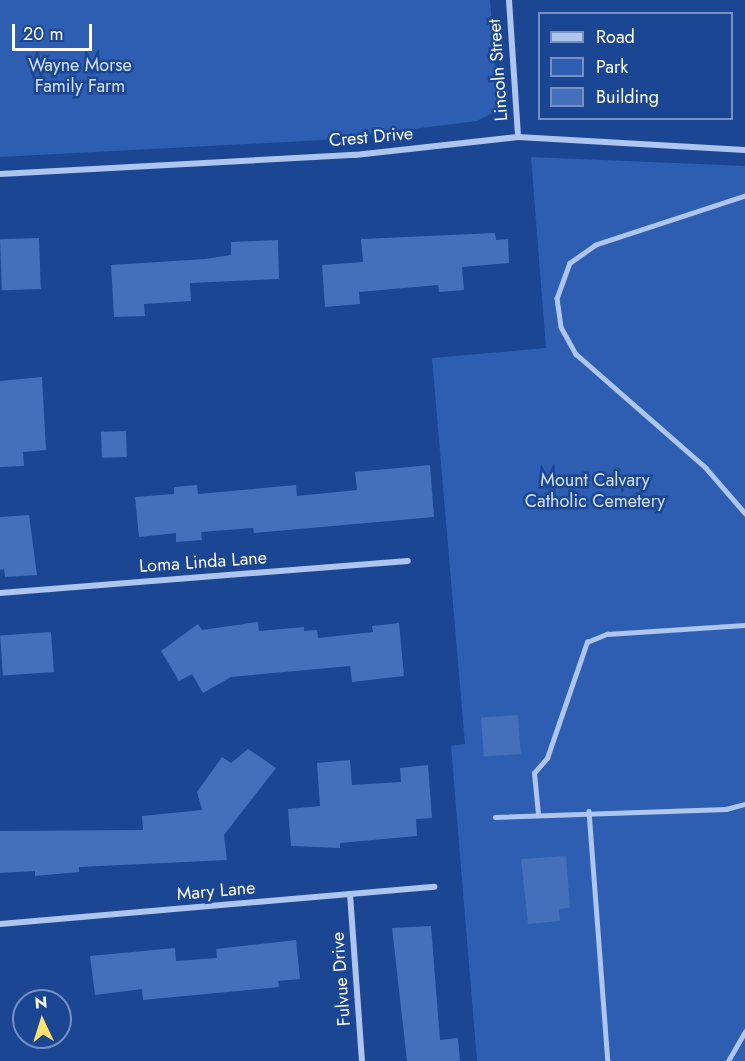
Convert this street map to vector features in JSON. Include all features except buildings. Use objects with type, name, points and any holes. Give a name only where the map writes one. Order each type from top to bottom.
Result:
[{"type":"street","name":"Lincoln Street","points":[[509,0],[518,137]]},
{"type":"street","name":"Crest Drive","points":[[0,174],[355,154],[518,137],[745,150]]},
{"type":"street","name":"Loma Linda Lane","points":[[0,593],[408,561]]},
{"type":"street","name":"Mary Lane","points":[[0,924],[434,887]]},
{"type":"street","name":"Fulvue Drive","points":[[351,894],[362,1061]]},
{"type":"lane","points":[[745,196],[596,245],[570,263],[557,298],[561,327],[576,354],[706,468],[745,513]]},
{"type":"lane","points":[[538,814],[534,773],[546,758],[587,642],[607,634],[745,626]]},
{"type":"lane","points":[[495,818],[589,811],[726,809],[745,804]]},
{"type":"lane","points":[[589,811],[608,1061]]},
{"type":"lane","points":[[728,1061],[745,1032]]},
{"type":"green space","name":"Wayne Morse Family Farm","points":[[0,0],[490,0],[498,105],[496,111],[477,121],[324,140],[0,157]]},
{"type":"green space","name":"Mount Calvary Catholic Cemetery","points":[[531,157],[745,166],[745,1061],[477,1061],[451,746],[465,744],[432,358],[546,348]]}]
